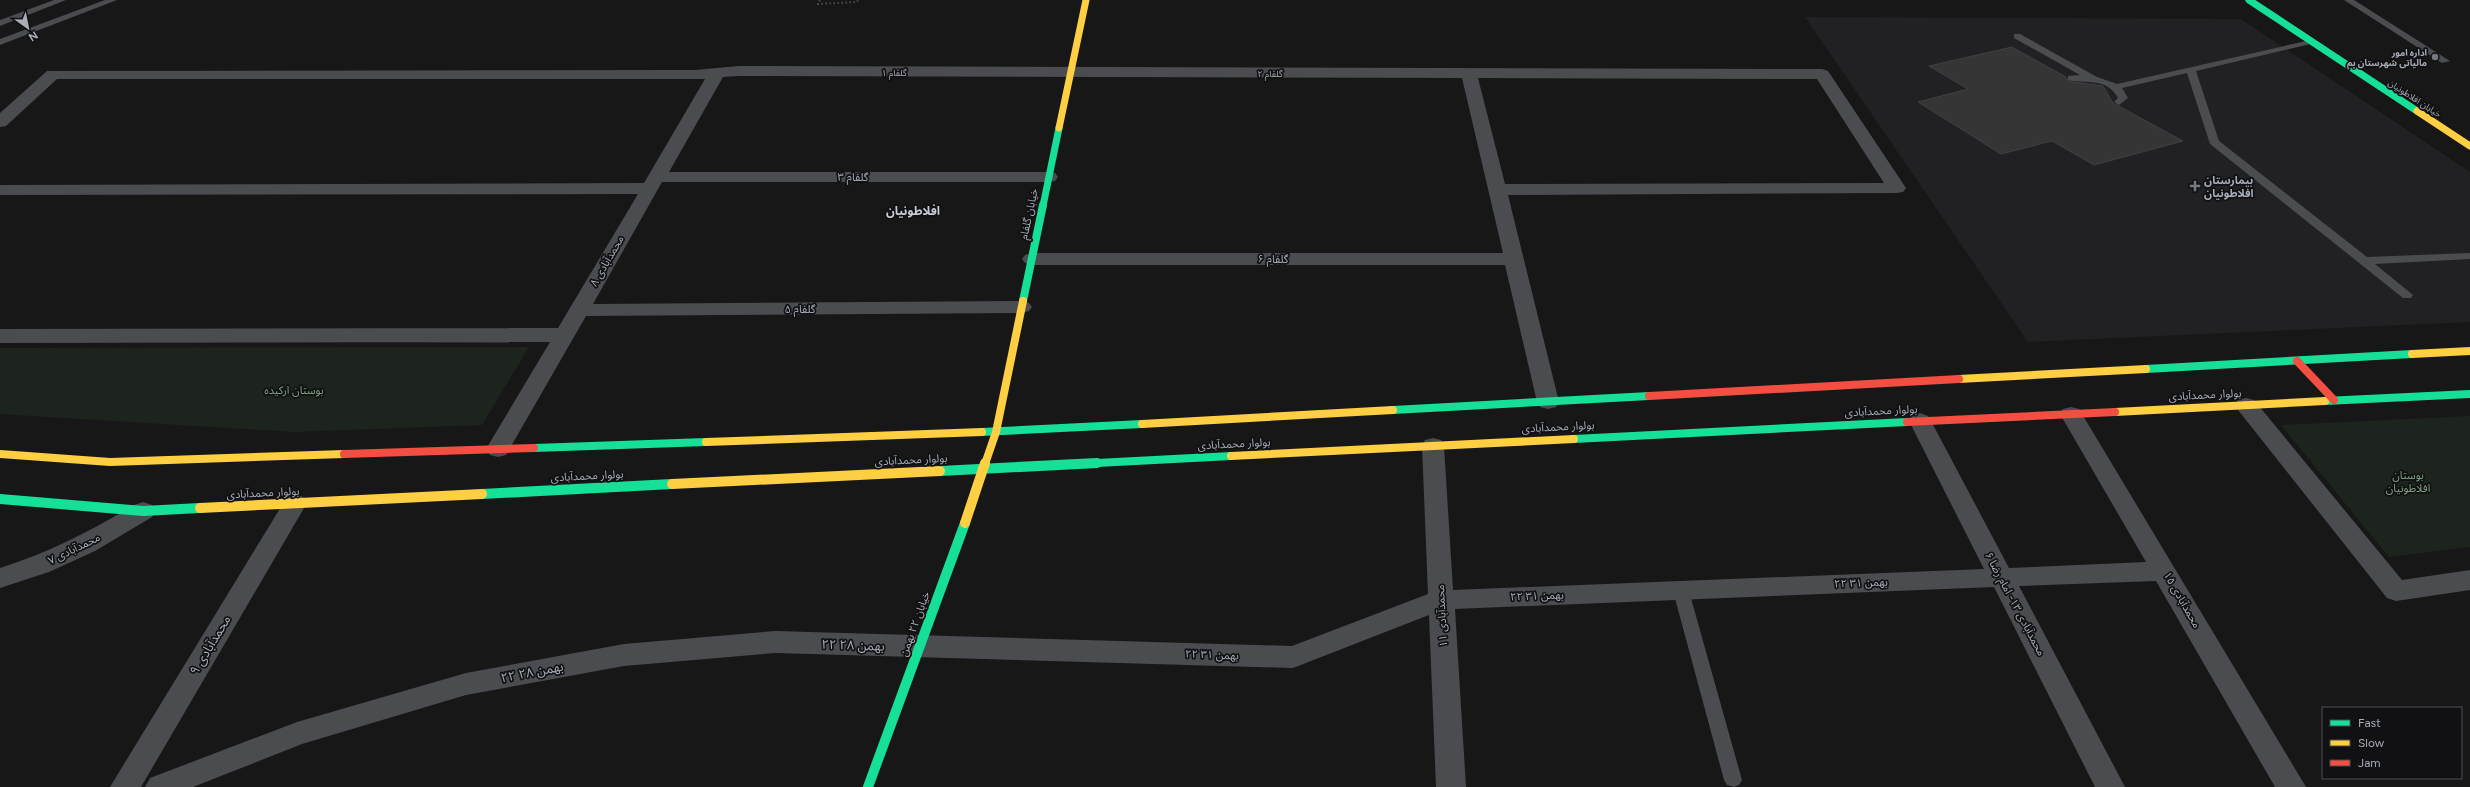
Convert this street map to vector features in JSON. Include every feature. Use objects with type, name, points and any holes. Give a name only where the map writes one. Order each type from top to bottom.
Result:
[{"type":"main road","name":"خیابان گلفام","points":[[996,432],[1086,0]]},
{"type":"main road","name":"خیابان افلاطونیان","points":[[2249,0],[2470,146]]},
{"type":"main road","points":[[0,454],[110,462],[996,432],[2470,351]]},
{"type":"main road","points":[[2297,361],[2334,400]]},
{"type":"main road","name":"بولوار محمدآبادی","points":[[0,499],[143,511],[2470,394]]},
{"type":"main road","name":"خیابان ۲۲ بهمن","points":[[868,787],[985,468],[996,432]]},
{"type":"street","name":"گلفام ۱","points":[[0,122],[53,74],[1071,72]]},
{"type":"street","name":"گلفام ۲","points":[[1071,72],[1822,74],[1897,188],[1497,190]]},
{"type":"street","name":"محمدآبادی ۸","points":[[498,449],[717,73]]},
{"type":"street","points":[[1469,73],[1548,402]]},
{"type":"street","name":"گلفام ۳","points":[[0,190],[1049,177]]},
{"type":"street","name":"گلفام ۶","points":[[1032,259],[1514,259]]},
{"type":"street","name":"گلفام ۵","points":[[579,310],[1022,307]]},
{"type":"street","points":[[0,336],[564,335]]},
{"type":"street","points":[[2246,405],[2396,591],[2470,580]]},
{"type":"street","name":"محمدآبادی ۱۵","points":[[2071,414],[2165,571],[2291,787]]},
{"type":"street","name":"محمدآبادی ۱۳- امام رضا ۶","points":[[1920,421],[2110,787]]},
{"type":"street","name":"محمدآبادی ۱۱","points":[[1433,446],[1451,787]]},
{"type":"street","name":"محمدآبادی ۹","points":[[125,787],[295,503]]},
{"type":"street","name":"محمدآبادی ۷","points":[[0,578],[40,565],[86,545],[143,511]]},
{"type":"street","name":"۲۲ بهمن ۳۱","points":[[920,647],[1293,657],[1441,600],[2165,571]]},
{"type":"street","name":"۲۲ بهمن ۲۸","points":[[160,787],[297,734],[466,684],[624,654],[775,642],[920,647]]},
{"type":"lane","points":[[0,23],[62,0]]},
{"type":"lane","points":[[0,42],[113,0]]},
{"type":"lane","points":[[2348,0],[2444,61]]},
{"type":"lane","points":[[2018,36],[2094,79],[2115,88],[2121,93],[2123,98],[2119,102]]},
{"type":"lane","points":[[2115,88],[2312,41]]},
{"type":"lane","points":[[2191,70],[2214,142],[2407,295]]},
{"type":"lane","points":[[2072,78],[2094,79]]},
{"type":"lane","points":[[2364,261],[2470,256]]},
{"type":"lane","points":[[1681,591],[1733,780]]},
{"type":"path","points":[[820,0],[818,4],[856,2],[858,0]]},
{"type":"shaded area","name":"بیمارستان افلاطونیان","points":[[1805,17],[2241,19],[2470,172],[2470,322],[2028,342]]},
{"type":"green space","name":"بوستان ارکیده","points":[[529,347],[482,425],[294,432],[0,414],[0,348]]},
{"type":"green space","name":"بوستان افلاطونیان","points":[[2470,416],[2470,547],[2389,557],[2281,425]]},
{"type":"building","points":[[2012,47],[2066,77],[2068,81],[2103,86],[2113,103],[2183,141],[2094,165],[2052,141],[2001,154],[1918,102],[1968,89],[1929,66]]},
{"type":"traffic: fast","points":[[2249,0],[2417,111]]},
{"type":"traffic: fast","points":[[1023,301],[1059,128]]},
{"type":"traffic: fast","points":[[2146,369],[2412,354]]},
{"type":"traffic: fast","points":[[2325,401],[2470,394]]},
{"type":"traffic: fast","points":[[1393,410],[1649,396]]},
{"type":"traffic: fast","points":[[1574,439],[1907,422]]},
{"type":"traffic: fast","points":[[982,432],[1142,424]]},
{"type":"traffic: fast","points":[[534,448],[706,442]]},
{"type":"traffic: fast","points":[[940,471],[1231,456]]},
{"type":"traffic: fast","points":[[482,494],[672,484]]},
{"type":"traffic: fast","points":[[0,499],[143,511],[200,508]]},
{"type":"traffic: fast","points":[[868,787],[965,523]]},
{"type":"traffic: slow","points":[[1059,128],[1086,0]]},
{"type":"traffic: slow","points":[[2417,111],[2470,146]]},
{"type":"traffic: slow","points":[[965,523],[996,432],[1023,301]]},
{"type":"traffic: slow","points":[[2412,354],[2470,351]]},
{"type":"traffic: slow","points":[[1959,379],[2146,369]]},
{"type":"traffic: slow","points":[[2115,412],[2325,401]]},
{"type":"traffic: slow","points":[[1142,424],[1393,410]]},
{"type":"traffic: slow","points":[[706,442],[982,432]]},
{"type":"traffic: slow","points":[[1231,456],[1574,439]]},
{"type":"traffic: slow","points":[[0,454],[110,462],[344,454]]},
{"type":"traffic: slow","points":[[672,484],[940,471]]},
{"type":"traffic: slow","points":[[200,508],[482,494]]},
{"type":"traffic: jam","points":[[2297,361],[2334,400]]},
{"type":"traffic: jam","points":[[1649,396],[1959,379]]},
{"type":"traffic: jam","points":[[1907,422],[2115,412]]},
{"type":"traffic: jam","points":[[344,454],[534,448]]},
{"type":"place","name":"اداره امور مالیاتی شهرستان بم","points":[[2435,57]]},
{"type":"place","name":"بیمارستان افلاطونیان","points":[[2195,186]]},
{"type":"district","name":"افلاطونیان","points":[[913,211]]}]
